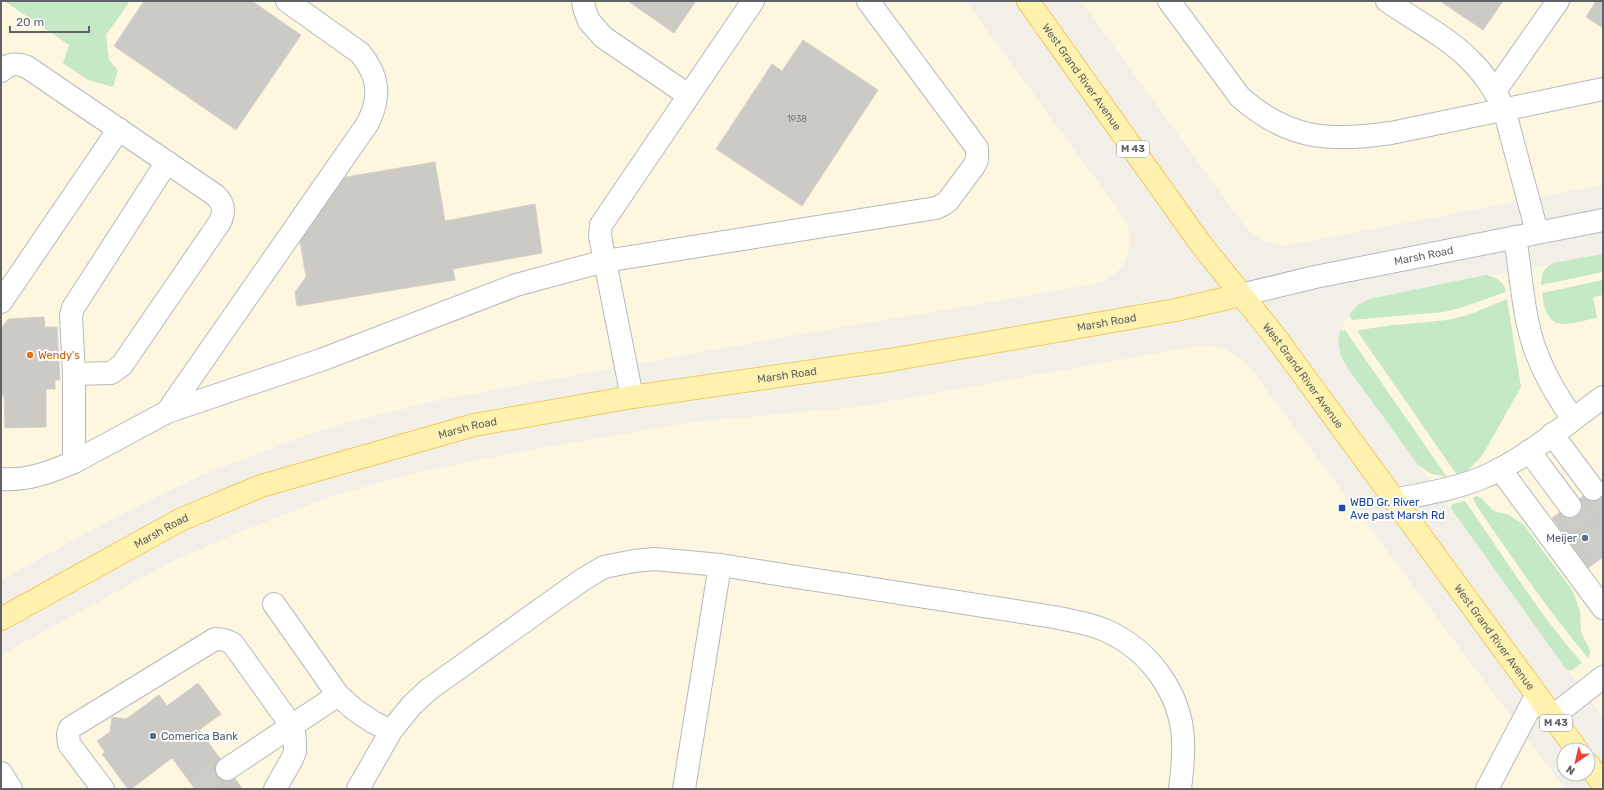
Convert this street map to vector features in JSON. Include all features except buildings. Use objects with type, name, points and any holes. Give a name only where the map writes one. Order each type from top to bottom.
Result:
[{"type":"main road","name":"West Grand River Avenue","points":[[1028,1],[1200,243],[1278,339],[1536,696],[1571,742]]},
{"type":"main road","name":"Marsh Road","points":[[1,619],[180,520],[261,486],[474,425],[632,397],[890,360],[1176,310],[1241,295]]},
{"type":"main road","points":[[1596,775],[1603,784]]},
{"type":"street","points":[[583,1],[584,11],[589,21],[603,37],[688,95]]},
{"type":"street","points":[[632,397],[600,236],[601,225],[753,1]]},
{"type":"street","points":[[1,479],[30,477],[59,468],[74,462],[167,412],[321,360],[516,285],[605,261],[936,208],[948,201],[974,166],[977,160],[977,148],[868,1]]},
{"type":"street","points":[[1169,1],[1240,97],[1270,120],[1305,134],[1338,138],[1365,137],[1391,133],[1500,100],[1603,89]]},
{"type":"street","points":[[1500,100],[1558,1]]},
{"type":"street","points":[[167,412],[364,129],[373,112],[377,89],[374,76],[368,63],[360,53],[294,3]]},
{"type":"street","points":[[1397,4],[1469,59],[1484,75],[1500,100],[1537,232]]},
{"type":"street","points":[[1,71],[5,67],[12,64],[20,64],[27,67],[221,200],[224,207],[223,215],[216,229],[119,369],[107,374],[74,374]]},
{"type":"street","points":[[1,302],[118,129]]},
{"type":"street","points":[[74,462],[74,374],[71,316],[73,308],[167,162]]},
{"type":"street","name":"Marsh Road","points":[[1241,295],[1315,277],[1515,236],[1603,220]]},
{"type":"street","points":[[1515,236],[1529,327],[1536,351],[1546,375],[1558,397],[1573,419]]},
{"type":"street","points":[[1394,500],[1459,487],[1480,479],[1529,452],[1603,397]]},
{"type":"street","points":[[1552,434],[1593,489]]},
{"type":"street","points":[[1529,452],[1570,506]]},
{"type":"street","points":[[1500,469],[1603,608]]},
{"type":"street","points":[[358,789],[391,731],[411,706],[428,690],[554,599],[604,567],[634,561],[655,559],[720,565],[1054,617],[1106,630],[1120,637],[1151,662],[1164,680],[1174,701],[1181,722],[1183,739],[1184,755],[1180,789]]},
{"type":"street","points":[[684,789],[720,565]]},
{"type":"street","points":[[274,604],[338,695],[355,710],[373,722],[391,731]]},
{"type":"street","points":[[103,789],[69,744],[68,734],[70,728],[215,639],[228,640],[234,644],[291,725],[296,742],[295,752],[275,789]]},
{"type":"street","points":[[1552,717],[1603,677]]},
{"type":"street","points":[[227,769],[338,695]]},
{"type":"street","points":[[1487,789],[1536,696]]},
{"type":"street","points":[[1,773],[11,789]]},
{"type":"shaded area","points":[[1,1],[966,1],[1124,218],[1129,230],[1130,242],[1128,254],[1123,265],[1115,274],[1106,280],[1095,284],[751,343],[439,400],[320,430],[202,475],[116,517],[1,580]]},
{"type":"shaded area","points":[[1081,1],[1603,1],[1603,185],[1289,245],[1278,245],[1266,242],[1248,230],[1241,221]]},
{"type":"shaded area","points":[[1603,254],[1603,718],[1349,370],[1341,357],[1338,342],[1340,331],[1349,315],[1358,305],[1369,299]]},
{"type":"shaded area","points":[[1203,345],[1225,349],[1245,361],[1556,777],[1556,782],[1560,782],[1565,789],[1,789],[1,655],[169,563],[244,530],[335,495],[415,473],[513,453],[692,422],[857,407]]},
{"type":"green space","points":[[4,1],[130,1],[106,35],[109,60],[118,70],[113,87],[88,80],[63,63],[69,45]]},
{"type":"green space","points":[[1603,254],[1603,272],[1541,285],[1544,272],[1547,267],[1553,263]]},
{"type":"green space","points":[[1486,275],[1499,280],[1506,292],[1444,312],[1352,320],[1349,315],[1358,305],[1369,299]]},
{"type":"green space","points":[[1603,280],[1603,295],[1593,297],[1597,318],[1576,323],[1559,324],[1553,321],[1548,315],[1544,306],[1542,293]]},
{"type":"green space","points":[[1507,299],[1521,387],[1482,456],[1467,471],[1457,475],[1357,331],[1401,324],[1454,319]]},
{"type":"green space","points":[[1345,330],[1447,477],[1432,474],[1419,466],[1349,370],[1341,357],[1338,342],[1340,331]]},
{"type":"green space","points":[[1476,496],[1481,498],[1494,511],[1509,515],[1524,525],[1570,587],[1580,611],[1581,632],[1590,650],[1588,658],[1544,602],[1476,505],[1473,498]]},
{"type":"green space","points":[[1465,501],[1550,624],[1582,663],[1571,671],[1566,669],[1452,510],[1452,504]]},
{"type":"tunnel","points":[[1593,489],[1603,503]]},
{"type":"tunnel","points":[[1570,506],[1603,551]]},
{"type":"tunnel","points":[[197,789],[227,769]]},
{"type":"place","name":"Wendy's","points":[[30,355]]},
{"type":"place","name":"WBD Gr. River Ave past Marsh Rd","points":[[1342,508]]},
{"type":"place","name":"Meijer","points":[[1585,538]]},
{"type":"place","name":"Comerica Bank","points":[[153,736]]}]
